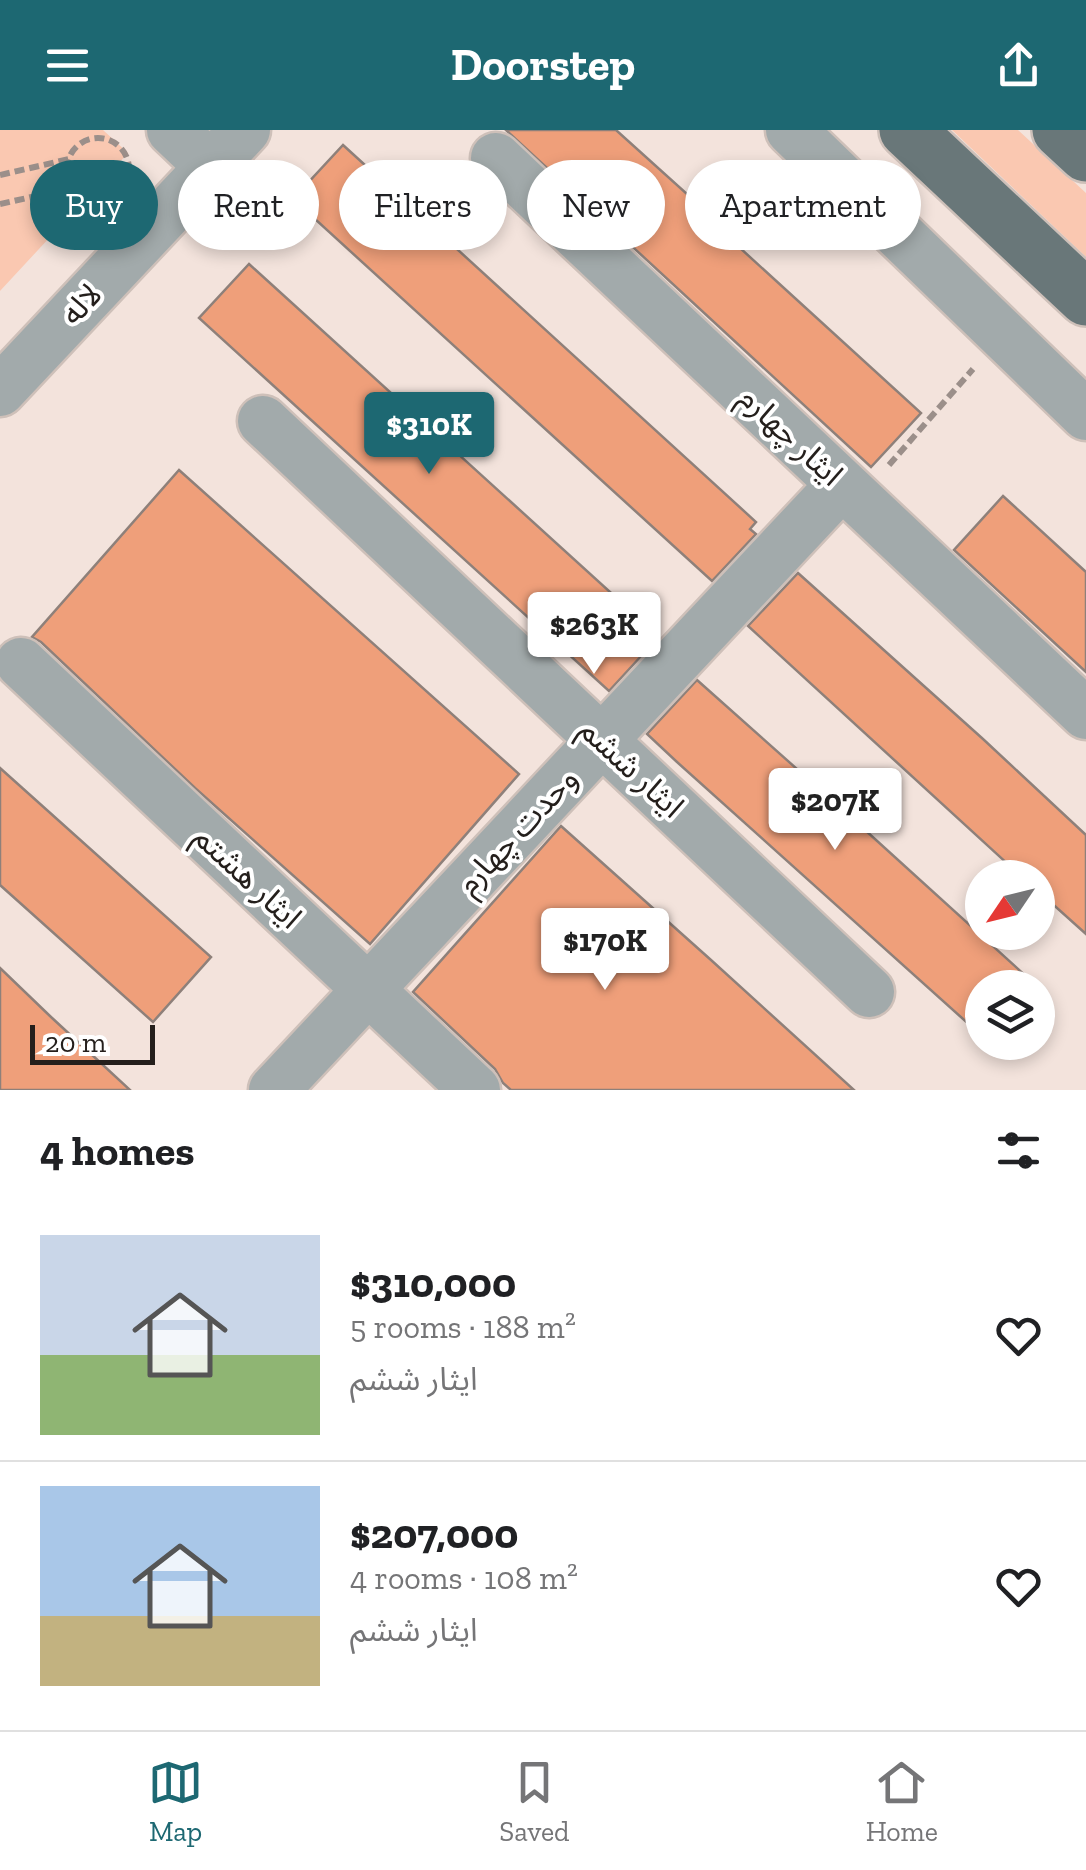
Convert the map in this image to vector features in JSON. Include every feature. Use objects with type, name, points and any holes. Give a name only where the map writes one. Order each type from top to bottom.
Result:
[{"type":"main road","points":[[907,130],[1086,298]]},
{"type":"main road","points":[[1060,130],[1086,154]]},
{"type":"street","points":[[172,130],[204,160]]},
{"type":"street","name":"لاله","points":[[217,160],[245,130]]},
{"type":"street","points":[[790,130],[1086,415]]},
{"type":"street","name":"ایثار چهارم","points":[[496,158],[1086,714]]},
{"type":"street","name":"لاله","points":[[0,391],[178,202]]},
{"type":"street","points":[[1018,350],[1086,360]]},
{"type":"street","name":"ایثار ششم","points":[[263,422],[869,992]]},
{"type":"street","name":"وحدت چهارم","points":[[274,1090],[602,740],[850,492]]},
{"type":"street","name":"ایثار هشتم","points":[[21,663],[475,1090]]},
{"type":"path","points":[[94,130],[118,145],[127,160]]},
{"type":"path","points":[[0,175],[68,158],[81,143],[103,138]]},
{"type":"path","points":[[0,204],[30,197]]},
{"type":"path","points":[[850,492],[1018,350]]},
{"type":"shaded area","points":[[0,130],[103,130],[128,153],[122,160],[30,160],[30,250],[38,250],[0,291]]},
{"type":"shaded area","points":[[952,130],[1018,130],[1086,193],[1086,257]]},
{"type":"building","points":[[506,130],[616,130],[649,160],[538,160]]},
{"type":"building","points":[[343,145],[359,160],[339,160],[339,241],[319,223],[319,171]]},
{"type":"building","points":[[665,174],[685,192],[685,250],[742,250],[921,413],[871,467],[636,250],[665,250]]},
{"type":"building","points":[[349,250],[458,250],[756,522],[750,529],[756,534],[712,581]]},
{"type":"building","points":[[249,264],[653,631],[649,635],[655,641],[609,691],[199,318]]},
{"type":"building","points":[[179,470],[519,774],[370,944],[32,637]]},
{"type":"building","points":[[1003,496],[1086,572],[1086,672],[954,550]]},
{"type":"building","points":[[798,573],[983,739],[1086,835],[1086,934],[1055,906],[1055,860],[1003,860],[748,626]]},
{"type":"building","points":[[697,680],[965,921],[965,950],[997,950],[1019,970],[965,970],[965,1021],[647,734]]},
{"type":"building","points":[[0,768],[211,957],[153,1022],[0,885]]},
{"type":"building","points":[[561,826],[854,1090],[511,1090],[503,1083],[495,1069],[413,992]]},
{"type":"building","points":[[0,968],[51,1017],[130,1090],[0,1090]]}]
